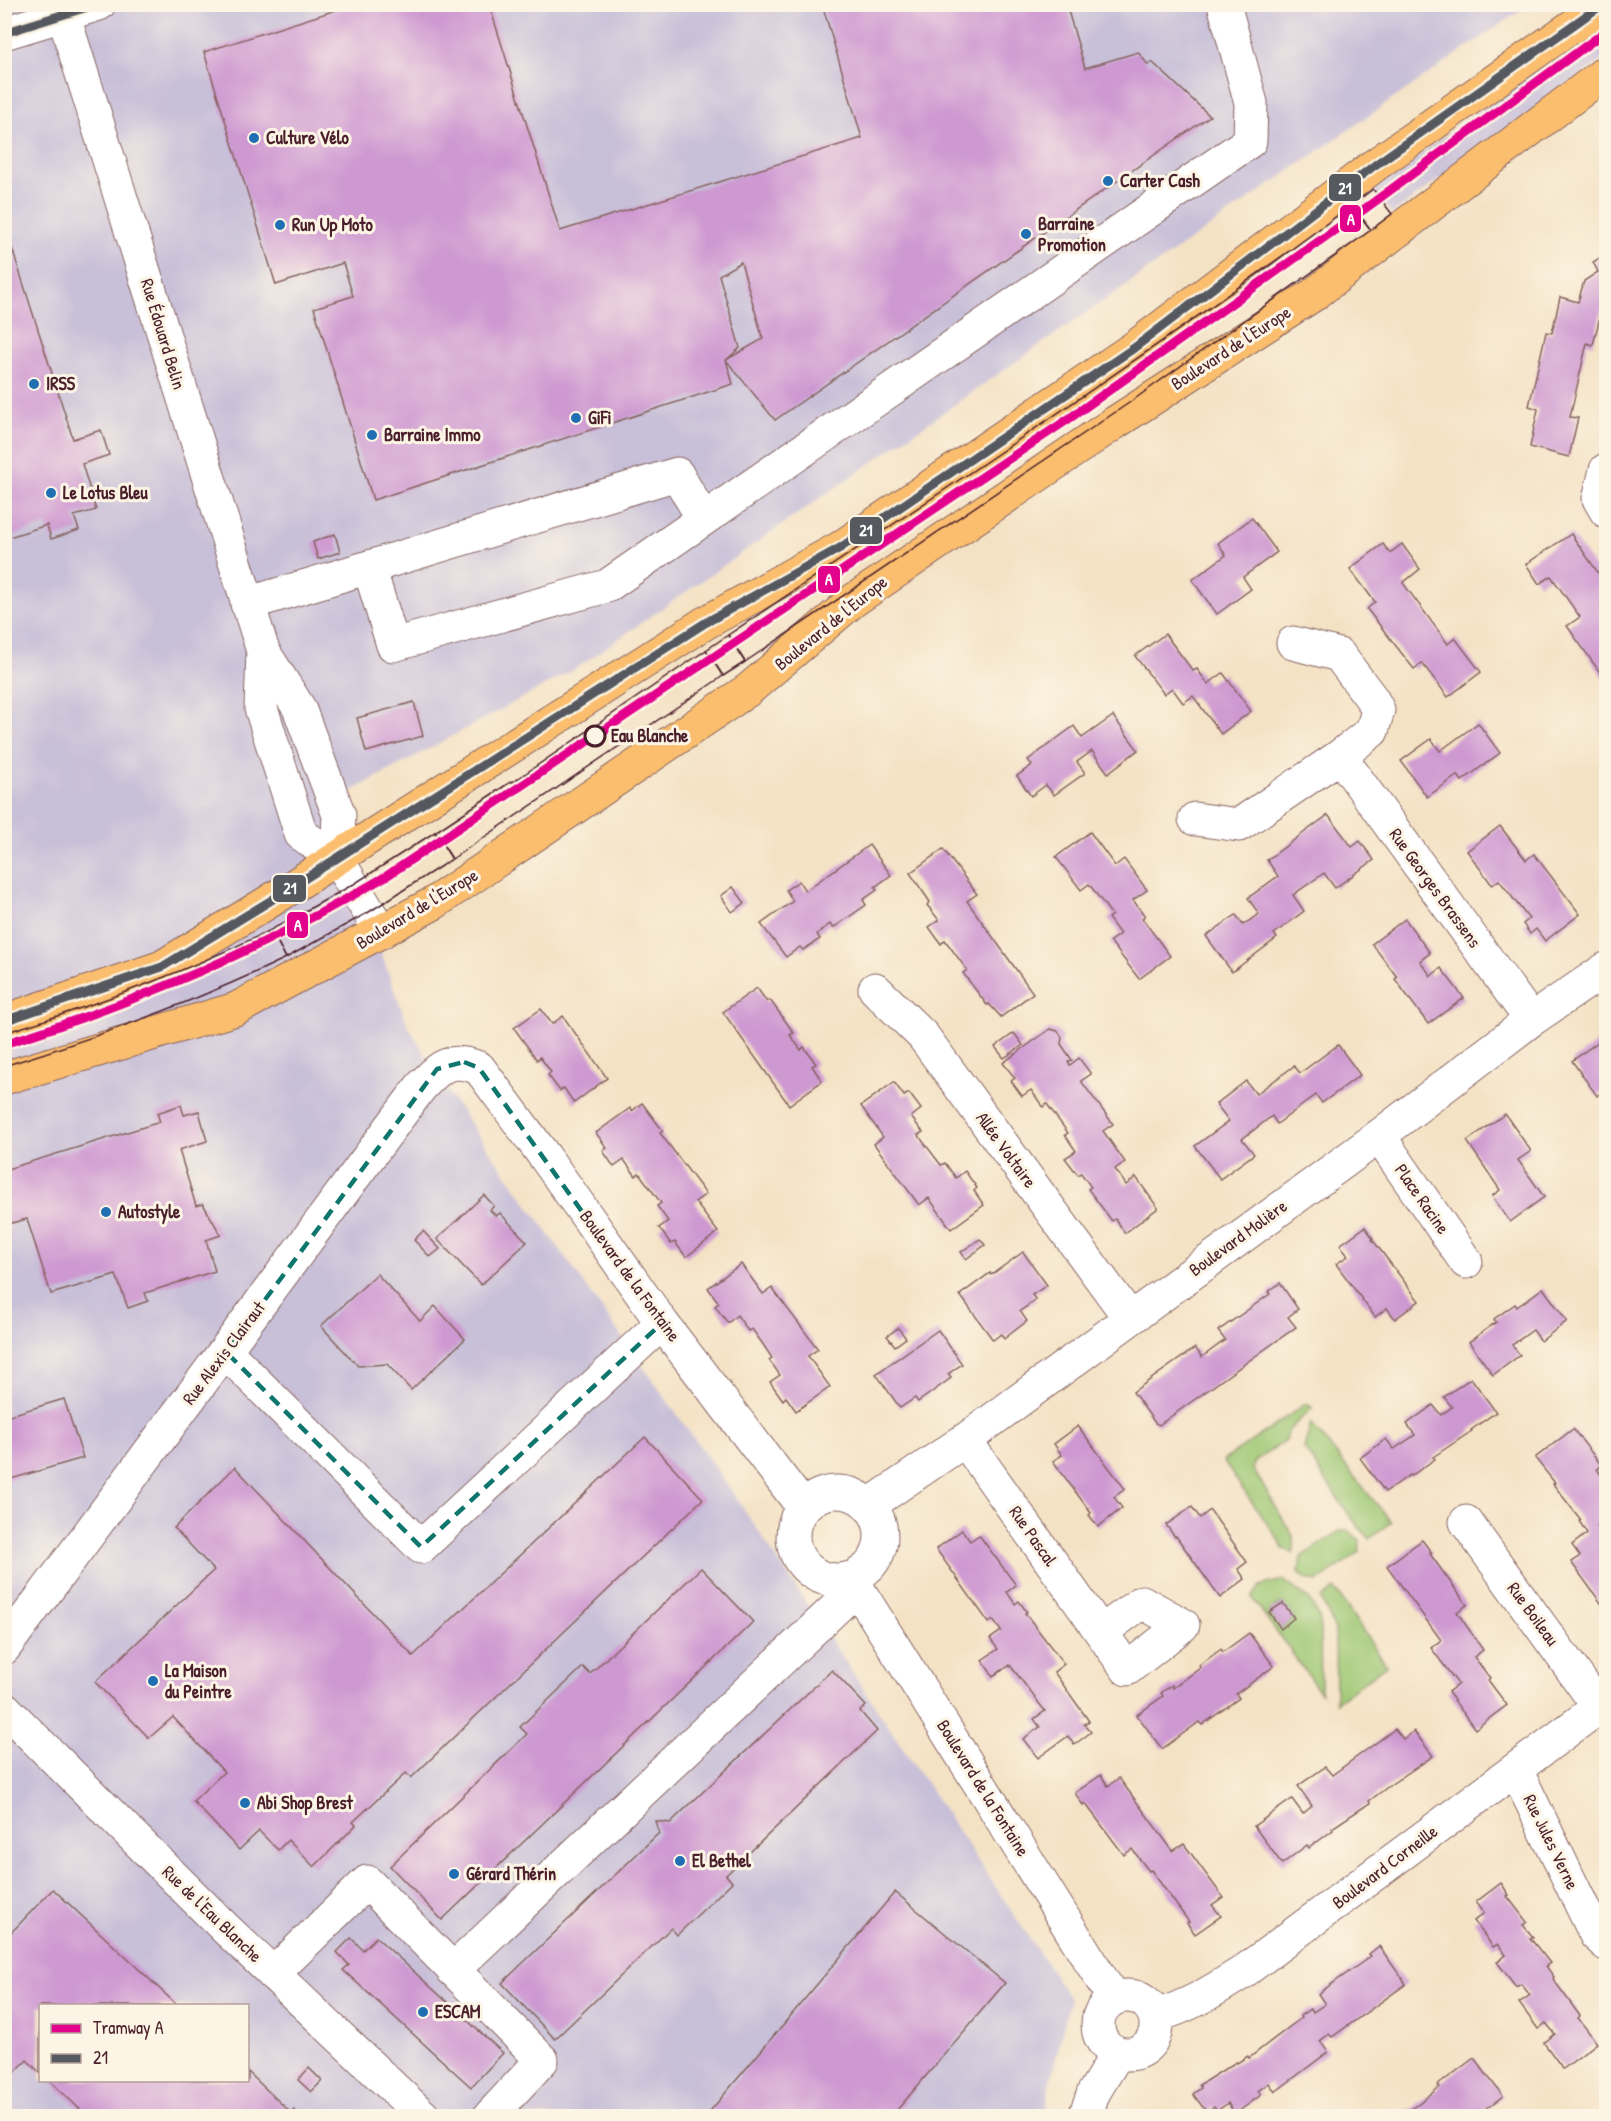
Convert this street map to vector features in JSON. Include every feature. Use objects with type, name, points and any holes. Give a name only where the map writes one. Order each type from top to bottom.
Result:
[{"type":"main road","points":[[4,1022],[162,967],[337,859],[705,623],[840,548],[1134,348],[1375,165],[1604,4]]},
{"type":"main road","name":"Boulevard de l'Europe","points":[[4,1078],[236,1009],[434,903],[748,690],[854,600],[1116,422],[1313,295],[1606,72]]},
{"type":"street","points":[[4,33],[61,10],[99,4]]},
{"type":"street","points":[[369,567],[393,645],[607,586],[1250,141],[1251,103],[1224,4]]},
{"type":"street","name":"Rue Édouard Belin","points":[[61,10],[263,651],[261,708],[301,834],[337,859],[381,932]]},
{"type":"street","points":[[1606,470],[1599,499],[1606,511]]},
{"type":"street","points":[[247,604],[677,474],[704,519]]},
{"type":"street","points":[[1195,819],[1239,825],[1340,756],[1371,731],[1378,710],[1339,655],[1293,642]]},
{"type":"street","name":"Rue Georges Brassens","points":[[1340,756],[1531,1020]]},
{"type":"street","name":"Boulevard Molière","points":[[868,1506],[964,1440],[1379,1136],[1531,1020],[1606,969]]},
{"type":"street","name":"Allée Voltaire","points":[[875,989],[923,1036],[1130,1317]]},
{"type":"street","name":"Boulevard de la Fontaine","points":[[448,1065],[464,1062],[478,1068],[545,1157],[662,1323],[803,1507]]},
{"type":"street","name":"Rue Alexis Clairaut","points":[[4,1648],[420,1088],[437,1069],[448,1065]]},
{"type":"street","name":"Place Racine","points":[[1379,1136],[1466,1262]]},
{"type":"street","points":[[226,1352],[421,1547],[662,1323]]},
{"type":"street","name":"Rue Pascal","points":[[964,1440],[1101,1632]]},
{"type":"street","points":[[453,1970],[854,1583],[874,1560],[880,1546],[881,1532],[877,1518],[857,1497],[843,1493],[828,1493],[815,1498],[803,1507],[796,1520],[793,1533],[794,1548],[800,1561],[810,1572],[823,1578],[854,1583]]},
{"type":"street","name":"Rue Boileau","points":[[1466,1522],[1603,1705]]},
{"type":"street","name":"Boulevard de la Fontaine","points":[[854,1583],[1114,1999]]},
{"type":"street","name":"Boulevard Corneille","points":[[1155,2016],[1175,2011],[1200,1999],[1243,1972],[1603,1705]]},
{"type":"street","name":"Rue de l'Eau Blanche","points":[[4,1708],[207,1910],[423,2116]]},
{"type":"street","name":"Rue Jules Verne","points":[[1516,1770],[1596,1935],[1606,1944]]},
{"type":"street","points":[[273,1974],[367,1882],[542,2060],[490,2116]]},
{"type":"street","points":[[1126,1996],[1139,1998],[1150,2007],[1155,2016],[1156,2032],[1148,2047],[1134,2054],[1118,2054],[1106,2046],[1098,2034],[1097,2020],[1103,2008],[1114,1999],[1126,1996]]},
{"type":"street","points":[[1085,2116],[1094,2092],[1118,2054]]},
{"type":"highlighted area","points":[[464,1062],[479,1068],[662,1323],[421,1547],[226,1352],[437,1069]]},
{"type":"shaded area","points":[[5,5],[1528,5],[575,669],[326,805],[408,1026],[452,1098],[733,1493],[1070,1999],[1049,2086],[1046,2116],[5,2116]]},
{"type":"shaded area","points":[[1606,17],[1606,57],[1392,214],[1373,189]]},
{"type":"green space","points":[[1307,1403],[1312,1408],[1288,1431],[1286,1440],[1255,1461],[1253,1469],[1293,1536],[1294,1553],[1283,1549],[1223,1461]]},
{"type":"green space","points":[[1311,1423],[1391,1522],[1369,1539],[1349,1515],[1304,1448]]},
{"type":"green space","points":[[1340,1531],[1350,1531],[1359,1540],[1360,1552],[1317,1582],[1306,1579],[1299,1572],[1301,1557]]},
{"type":"green space","points":[[1283,1580],[1309,1599],[1320,1620],[1321,1693],[1252,1598],[1260,1586]],"holes":[[[1282,1603],[1294,1618],[1281,1628],[1269,1612]]]},
{"type":"green space","points":[[1335,1589],[1386,1665],[1336,1702],[1335,1630],[1321,1599]]},
{"type":"building","points":[[355,4],[489,4],[560,231],[862,138],[822,4],[1066,4],[1085,68],[1138,52],[1148,65],[1152,62],[1210,116],[775,420],[726,360],[733,384],[373,500],[314,308],[353,296],[343,263],[276,285],[204,52]],"holes":[[[741,262],[763,339],[726,360],[740,348],[719,275]]]},
{"type":"building","points":[[4,223],[73,439],[101,430],[109,455],[82,464],[96,510],[74,516],[79,530],[51,539],[47,525],[6,538],[10,552],[4,554]]},
{"type":"building","points":[[1606,254],[1606,306],[1602,309],[1593,345],[1587,343],[1570,417],[1578,418],[1569,457],[1530,447],[1538,409],[1529,406],[1546,332],[1552,333],[1560,297],[1578,302],[1584,281],[1598,272],[1593,262]]},
{"type":"building","points":[[1252,518],[1277,552],[1243,577],[1251,589],[1217,614],[1192,580],[1226,555],[1218,543]]},
{"type":"building","points":[[335,534],[340,552],[318,559],[313,542]]},
{"type":"building","points":[[1571,534],[1606,584],[1606,599],[1601,603],[1606,611],[1606,681],[1567,626],[1580,617],[1551,576],[1539,584],[1526,564]]},
{"type":"building","points":[[1383,544],[1390,553],[1402,544],[1420,569],[1403,583],[1448,644],[1455,638],[1481,672],[1448,697],[1422,663],[1414,669],[1367,609],[1375,602],[1350,569]]},
{"type":"building","points":[[1165,634],[1193,671],[1197,669],[1208,684],[1223,673],[1251,711],[1221,734],[1193,696],[1183,703],[1172,688],[1164,694],[1135,656]]},
{"type":"building","points":[[414,702],[423,736],[366,752],[357,718]]},
{"type":"building","points":[[1113,716],[1138,750],[1108,773],[1092,751],[1077,762],[1085,773],[1054,795],[1046,785],[1031,796],[1017,776],[1032,765],[1028,760],[1074,726],[1082,738]]},
{"type":"building","points":[[1478,723],[1500,753],[1462,781],[1458,775],[1427,797],[1401,761],[1431,739],[1440,751]]},
{"type":"building","points":[[1328,815],[1352,847],[1360,841],[1374,860],[1335,888],[1324,873],[1293,895],[1304,911],[1274,934],[1277,938],[1232,972],[1206,936],[1236,915],[1243,925],[1259,914],[1248,898],[1278,876],[1267,860]]},
{"type":"building","points":[[1500,826],[1526,860],[1534,854],[1580,914],[1545,941],[1536,929],[1530,934],[1523,924],[1529,919],[1499,880],[1492,885],[1467,851]]},
{"type":"building","points":[[1090,832],[1115,866],[1124,859],[1147,890],[1133,900],[1145,916],[1142,918],[1170,956],[1139,979],[1110,941],[1120,934],[1108,918],[1112,915],[1089,884],[1081,890],[1056,857]]},
{"type":"building","points":[[869,845],[891,875],[875,887],[877,890],[863,900],[866,905],[833,928],[830,924],[817,934],[820,939],[803,950],[800,947],[786,957],[761,924],[793,901],[786,890],[799,881],[805,891]]},
{"type":"building","points":[[943,849],[977,894],[967,901],[1033,993],[1001,1017],[989,1004],[987,1005],[963,973],[967,970],[945,940],[941,944],[929,927],[939,920],[927,905],[930,902],[910,873]]},
{"type":"building","points":[[733,887],[745,903],[732,912],[721,896]]},
{"type":"building","points":[[1405,919],[1430,953],[1420,961],[1431,976],[1441,968],[1464,998],[1428,1024],[1372,944]]},
{"type":"building","points":[[757,988],[767,1002],[770,1000],[794,1033],[790,1035],[801,1050],[804,1047],[816,1064],[812,1066],[822,1081],[789,1105],[723,1012]]},
{"type":"building","points":[[541,1009],[552,1024],[563,1016],[607,1078],[574,1103],[564,1088],[560,1091],[548,1075],[551,1072],[540,1057],[537,1060],[514,1028]]},
{"type":"building","points":[[1050,1029],[1058,1031],[1062,1037],[1061,1044],[1072,1060],[1068,1062],[1070,1065],[1079,1058],[1091,1074],[1081,1081],[1113,1124],[1103,1131],[1125,1162],[1115,1169],[1126,1185],[1136,1177],[1158,1208],[1125,1233],[1115,1219],[1112,1221],[1088,1189],[1091,1187],[1081,1173],[1078,1175],[1065,1158],[1076,1151],[1065,1135],[1068,1133],[1047,1104],[1043,1107],[1031,1090],[1022,1096],[1011,1081],[1015,1078],[1003,1063]]},
{"type":"building","points":[[1014,1033],[1023,1045],[1004,1058],[995,1047]]},
{"type":"building","points":[[1606,1036],[1606,1088],[1597,1096],[1572,1061]]},
{"type":"building","points":[[1338,1045],[1360,1075],[1322,1103],[1316,1095],[1277,1124],[1272,1116],[1242,1139],[1254,1154],[1220,1179],[1195,1146],[1229,1121],[1216,1104],[1246,1081],[1256,1094],[1294,1066],[1300,1073]]},
{"type":"building","points":[[894,1082],[904,1096],[909,1093],[921,1109],[911,1117],[923,1132],[918,1135],[941,1165],[945,1163],[956,1178],[965,1171],[977,1188],[974,1191],[984,1205],[951,1229],[929,1198],[919,1205],[874,1144],[883,1137],[861,1106]]},
{"type":"building","points":[[642,1103],[663,1131],[660,1133],[706,1194],[695,1202],[718,1232],[686,1257],[675,1242],[671,1244],[659,1228],[668,1221],[657,1206],[661,1203],[639,1173],[636,1176],[624,1160],[614,1167],[603,1151],[607,1148],[596,1133],[630,1108],[632,1111]]},
{"type":"building","name":"Autostyle","points":[[181,1105],[184,1115],[199,1111],[207,1141],[179,1150],[196,1206],[203,1204],[221,1235],[206,1240],[215,1271],[145,1293],[148,1301],[128,1308],[116,1275],[51,1294],[27,1219],[4,1225],[4,1170],[160,1122],[157,1113]]},
{"type":"building","points":[[1505,1114],[1531,1151],[1518,1160],[1544,1197],[1510,1222],[1492,1196],[1500,1190],[1467,1141]]},
{"type":"building","points":[[484,1195],[494,1206],[490,1210],[496,1216],[500,1213],[527,1242],[481,1285],[437,1239]]},
{"type":"building","points":[[1365,1227],[1419,1301],[1395,1319],[1387,1308],[1375,1317],[1336,1264],[1348,1256],[1340,1245]]},
{"type":"building","points":[[423,1231],[440,1249],[430,1257],[414,1240]]},
{"type":"building","points":[[980,1239],[985,1245],[966,1259],[961,1252]]},
{"type":"building","points":[[1023,1252],[1047,1285],[1032,1295],[1036,1300],[1020,1311],[1027,1321],[1004,1339],[1001,1334],[993,1340],[960,1295]]},
{"type":"building","points":[[741,1264],[763,1294],[772,1288],[818,1349],[808,1356],[830,1387],[796,1411],[786,1397],[783,1400],[770,1382],[780,1375],[769,1360],[772,1358],[752,1329],[748,1331],[737,1315],[728,1323],[715,1306],[719,1303],[708,1288]]},
{"type":"building","points":[[377,1274],[420,1321],[435,1306],[465,1339],[411,1390],[387,1364],[358,1366],[321,1326]]},
{"type":"building","points":[[1280,1283],[1298,1309],[1288,1317],[1296,1327],[1159,1425],[1155,1423],[1133,1392],[1195,1348],[1202,1357],[1225,1340],[1218,1331],[1270,1294],[1268,1292]]},
{"type":"building","points":[[1543,1288],[1567,1321],[1541,1341],[1533,1330],[1512,1345],[1520,1355],[1493,1375],[1469,1342],[1496,1322],[1494,1319],[1515,1304],[1517,1307]]},
{"type":"building","points":[[898,1328],[906,1338],[895,1346],[887,1336]]},
{"type":"building","points":[[938,1330],[962,1364],[948,1374],[951,1378],[918,1402],[915,1398],[900,1408],[876,1374]]},
{"type":"building","points":[[1471,1378],[1496,1412],[1433,1457],[1435,1459],[1385,1492],[1360,1458],[1386,1439],[1394,1449],[1415,1435],[1407,1424],[1433,1405],[1441,1415],[1452,1407],[1444,1397]]},
{"type":"building","points":[[64,1399],[83,1458],[4,1481],[4,1417]]},
{"type":"building","points":[[1078,1426],[1125,1489],[1114,1497],[1122,1508],[1098,1527],[1089,1515],[1091,1513],[1053,1461],[1062,1455],[1054,1444]]},
{"type":"building","points":[[1573,1429],[1602,1466],[1597,1469],[1606,1482],[1606,1519],[1597,1526],[1606,1539],[1606,1610],[1571,1562],[1580,1556],[1572,1545],[1587,1533],[1579,1521],[1581,1520],[1535,1458]]},
{"type":"building","points":[[645,1437],[703,1499],[411,1778],[406,1773],[353,1822],[356,1825],[314,1867],[288,1840],[278,1850],[259,1831],[239,1850],[193,1801],[224,1772],[173,1717],[149,1738],[95,1682],[214,1570],[174,1528],[235,1467],[413,1656]]},
{"type":"building","points":[[1192,1507],[1200,1518],[1210,1510],[1247,1562],[1238,1569],[1245,1579],[1220,1598],[1166,1525]]},
{"type":"building","points":[[962,1530],[970,1541],[979,1535],[1016,1585],[1007,1592],[1015,1604],[1019,1601],[1027,1612],[1025,1613],[1064,1664],[1054,1672],[1089,1721],[1084,1724],[1091,1732],[1074,1745],[1068,1736],[1038,1758],[1023,1739],[1040,1727],[1034,1719],[1045,1711],[1010,1665],[993,1676],[982,1660],[998,1649],[990,1639],[1001,1631],[993,1620],[989,1623],[936,1549]]},
{"type":"building","points":[[1422,1540],[1467,1605],[1457,1612],[1483,1650],[1474,1657],[1507,1705],[1475,1729],[1448,1692],[1458,1684],[1431,1648],[1441,1640],[1387,1566]]},
{"type":"building","points":[[701,1568],[753,1622],[442,1920],[390,1866],[527,1734],[520,1727],[583,1667],[590,1674]]},
{"type":"building","points":[[1283,1603],[1294,1618],[1281,1629],[1269,1612]]},
{"type":"building","points":[[1249,1633],[1274,1666],[1236,1694],[1239,1698],[1202,1725],[1199,1722],[1162,1749],[1137,1715],[1163,1696],[1161,1693],[1172,1685],[1173,1688],[1200,1668],[1199,1665],[1221,1649],[1223,1652]]},
{"type":"building","points":[[832,1670],[866,1706],[860,1711],[877,1731],[726,1875],[732,1882],[677,1935],[671,1928],[555,2039],[502,1983],[659,1833],[655,1821],[670,1823]]},
{"type":"building","points":[[1395,1729],[1403,1739],[1414,1731],[1433,1756],[1332,1828],[1333,1830],[1309,1848],[1307,1845],[1282,1864],[1254,1826],[1292,1799],[1303,1814],[1312,1806],[1298,1786],[1325,1767],[1332,1775]]},
{"type":"building","points":[[1101,1775],[1108,1786],[1119,1778],[1173,1851],[1184,1844],[1223,1897],[1212,1905],[1221,1916],[1195,1934],[1187,1923],[1189,1922],[1151,1870],[1149,1871],[1132,1849],[1124,1855],[1075,1793]]},
{"type":"building","points":[[1501,1883],[1509,1895],[1507,1896],[1527,1922],[1523,1925],[1533,1937],[1530,1938],[1550,1963],[1546,1966],[1554,1977],[1553,1979],[1597,2043],[1563,2069],[1544,2043],[1555,2034],[1546,2023],[1538,2029],[1519,2003],[1530,1995],[1521,1984],[1516,1987],[1497,1962],[1506,1955],[1498,1944],[1493,1947],[1474,1921],[1484,1913],[1476,1902]]},
{"type":"building","points":[[53,1889],[176,2004],[39,2004],[39,2072],[27,2060],[4,2083],[4,1940]]},
{"type":"building","points":[[895,1892],[1005,1983],[892,2116],[706,2116]]},
{"type":"building","name":"ESCAM","points":[[376,1937],[503,2053],[471,2087],[343,1970],[349,1965],[337,1952],[351,1938],[363,1950]]},
{"type":"building","points":[[1379,1946],[1406,1984],[1332,2037],[1329,2034],[1320,2041],[1328,2052],[1275,2092],[1269,2083],[1258,2091],[1261,2095],[1235,2114],[1228,2103],[1217,2111],[1214,2107],[1207,2113],[1193,2094],[1201,2088],[1199,2085],[1236,2062],[1248,2056],[1249,2058],[1301,2018],[1300,2016],[1310,2009],[1313,2012],[1325,2004],[1318,1994],[1371,1956],[1369,1954]]},
{"type":"building","points":[[1474,2058],[1503,2096],[1478,2116],[1403,2115],[1440,2087],[1438,2085]]},
{"type":"building","points":[[309,2068],[322,2081],[311,2092],[298,2080]]},
{"type":"building","points":[[249,2073],[291,2113],[294,2110],[301,2116],[87,2116],[51,2082],[249,2082]]},
{"type":"tram line","name":"A","points":[[4,1044],[154,991],[201,971],[295,926],[388,875],[1070,418],[1370,205],[1606,31]]},
{"type":"tram line","points":[[1373,189],[1392,214],[1371,230],[1352,205],[1373,189]]},
{"type":"tram line","points":[[1352,205],[1371,230],[1129,403],[745,662],[728,635],[1121,370],[1352,205]]},
{"type":"tram line","points":[[728,635],[745,662],[723,676],[706,650],[728,635]]},
{"type":"tram line","points":[[706,650],[723,676],[452,859],[435,832],[513,782],[706,650]]},
{"type":"tram line","points":[[435,832],[452,859],[369,912],[286,958],[271,930],[354,884],[435,832]]},
{"type":"tram line","points":[[4,1033],[140,987],[271,930],[286,958],[147,1017],[4,1066]]},
{"type":"transit line","name":"21","points":[[4,33],[97,4]]},
{"type":"transit line","name":"21","points":[[4,1021],[162,967],[270,901],[705,623],[840,548],[1134,348],[1375,165],[1603,4]]},
{"type":"place","name":"Culture Vélo","points":[[254,138]]},
{"type":"place","name":"Carter Cash","points":[[1108,181]]},
{"type":"place","name":"Run Up Moto","points":[[280,225]]},
{"type":"place","name":"Barraine Promotion","points":[[1026,234]]},
{"type":"place","name":"IRSS","points":[[34,384]]},
{"type":"place","name":"GiFi","points":[[576,418]]},
{"type":"place","name":"Barraine Immo","points":[[372,435]]},
{"type":"place","name":"Le Lotus Bleu","points":[[51,493]]},
{"type":"place","name":"Eau Blanche","points":[[595,736]]},
{"type":"place","name":"Autostyle","points":[[106,1212]]},
{"type":"place","name":"La Maison du Peintre","points":[[153,1681]]},
{"type":"place","name":"Abi Shop Brest","points":[[245,1803]]},
{"type":"place","name":"El Bethel","points":[[680,1861]]},
{"type":"place","name":"Gérard Thérin","points":[[454,1874]]},
{"type":"place","name":"ESCAM","points":[[423,2012]]}]
